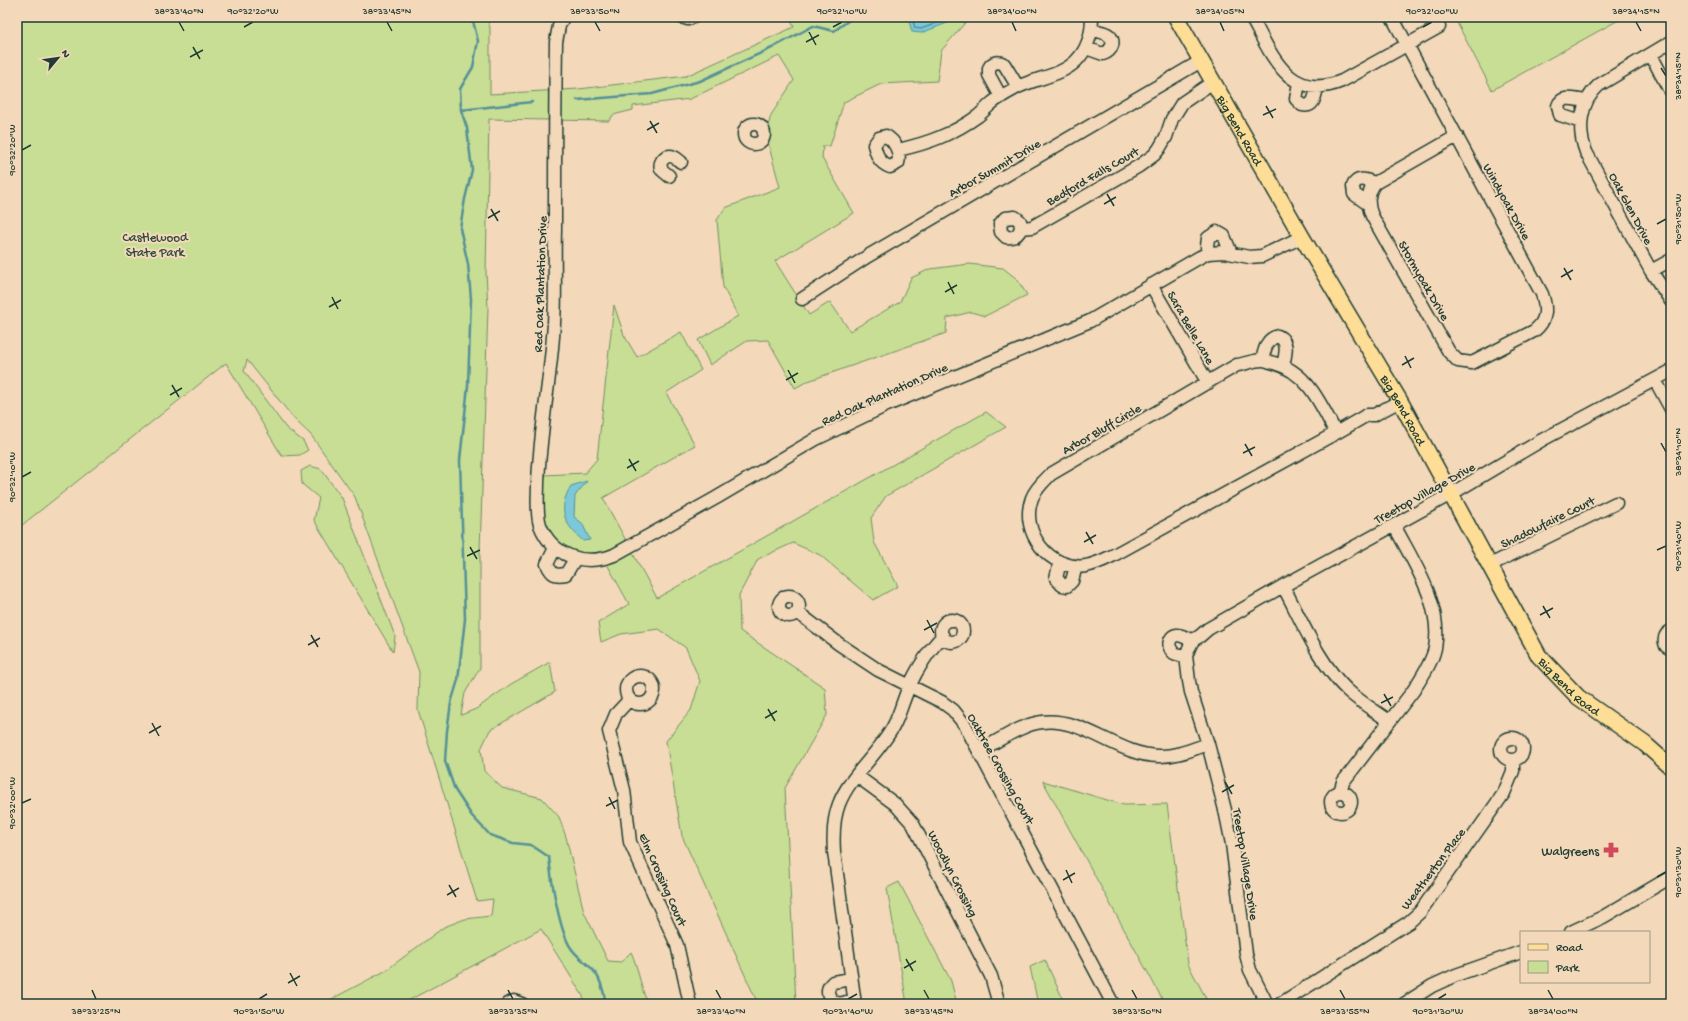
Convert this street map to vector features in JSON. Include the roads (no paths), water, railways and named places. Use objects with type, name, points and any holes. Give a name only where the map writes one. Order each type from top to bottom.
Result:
[{"type":"main road","name":"Big Bend Road","points":[[1176,17],[1302,236],[1398,397],[1452,494],[1532,644],[1548,666],[1578,697],[1645,744],[1671,768]]},
{"type":"street","name":"Red Oak Plantation Drive","points":[[563,17],[559,26],[556,42],[554,323],[539,459],[538,494],[540,523],[545,536],[554,548],[575,559],[592,561],[604,559],[614,555],[716,498],[816,439],[887,405],[1090,321],[1208,254],[1224,252],[1249,256],[1262,256],[1302,236]]},
{"type":"street","points":[[681,17],[688,19],[693,17]]},
{"type":"street","points":[[898,150],[942,137],[980,115],[992,103],[1018,87],[1038,78],[1061,72],[1076,62],[1086,48],[1092,30],[1092,17]]},
{"type":"street","points":[[1251,17],[1277,63],[1292,79],[1304,86],[1317,88],[1333,85],[1342,81],[1439,27]]},
{"type":"street","name":"Windyoak Drive","points":[[1392,17],[1542,294],[1546,306],[1541,326],[1534,331],[1478,361],[1466,363]]},
{"type":"street","points":[[1086,48],[1103,54],[1112,47],[1112,40],[1110,36],[1103,32],[1092,30]]},
{"type":"street","name":"Oak Glen Drive","points":[[1671,42],[1599,85],[1593,91],[1586,101],[1581,134],[1586,152],[1651,271],[1671,302]]},
{"type":"street","points":[[1651,55],[1671,92]]},
{"type":"street","name":"Arbor Summit Drive","points":[[802,299],[868,256],[1201,61]]},
{"type":"street","points":[[1001,97],[989,75],[989,68],[993,63],[998,62],[1004,64],[1018,87]]},
{"type":"street","name":"Bedford Falls Court","points":[[1021,228],[1032,227],[1139,166],[1154,155],[1166,137],[1172,118],[1182,103],[1214,82]]},
{"type":"street","points":[[1299,83],[1296,98],[1302,105],[1309,106],[1312,104],[1317,88]]},
{"type":"street","points":[[1582,122],[1560,115],[1558,106],[1561,101],[1565,99],[1586,101]]},
{"type":"street","points":[[1368,204],[1370,188],[1375,183],[1457,136]]},
{"type":"street","points":[[669,176],[660,166],[662,160],[667,156],[672,156],[681,162]]},
{"type":"street","name":"Stormyoak Drive","points":[[1375,183],[1365,179],[1359,179],[1352,186],[1354,194],[1368,204],[1372,216],[1449,352],[1458,361],[1466,363]]},
{"type":"street","points":[[1208,254],[1208,238],[1217,232],[1224,236],[1231,253]]},
{"type":"street","points":[[1651,271],[1671,260]]},
{"type":"street","name":"Sara Belle Lane","points":[[1151,285],[1208,383]]},
{"type":"street","points":[[1262,360],[1268,341],[1272,337],[1278,336],[1284,340],[1286,346],[1283,366]]},
{"type":"street","name":"Arbor Bluff Circle","points":[[1336,433],[1316,396],[1307,383],[1290,369],[1262,360],[1237,365],[1051,474],[1040,484],[1032,498],[1030,529],[1037,543],[1046,553],[1060,562],[1076,566],[1086,566],[1103,560],[1336,433],[1367,415],[1374,415],[1398,397]]},
{"type":"street","name":"Treetop Village Drive","points":[[1193,640],[1208,629],[1283,586],[1452,494],[1516,454],[1671,371]]},
{"type":"street","points":[[1655,380],[1671,409]]},
{"type":"street","name":"Shadowfaire Court","points":[[1490,565],[1616,503]]},
{"type":"street","points":[[1340,792],[1343,782],[1423,676],[1435,648],[1436,618],[1429,595],[1394,525]]},
{"type":"street","points":[[554,548],[548,564],[552,574],[557,576],[566,574],[575,559]]},
{"type":"street","points":[[1060,562],[1056,578],[1062,585],[1067,586],[1072,581],[1076,566]]},
{"type":"street","points":[[1283,586],[1328,668],[1348,690],[1389,721]]},
{"type":"street","name":"Oaktree Crossing Court","points":[[797,612],[839,644],[878,670],[942,702],[953,710],[965,725],[1113,1004]]},
{"type":"street","points":[[1671,631],[1664,639],[1666,646],[1671,649]]},
{"type":"street","points":[[1179,635],[1193,640],[1186,656],[1173,652],[1169,646],[1170,640],[1179,635]]},
{"type":"street","points":[[851,979],[833,982],[828,988],[828,994],[832,1000],[839,1004],[855,1002],[834,852],[833,831],[839,804],[857,776],[894,726],[910,686],[932,648],[943,636]]},
{"type":"street","name":"Treetop Village Drive","points":[[1186,656],[1191,692],[1208,744],[1232,844],[1246,954],[1250,970],[1267,1004]]},
{"type":"street","name":"Elm Crossing Court","points":[[629,700],[616,714],[609,731],[624,790],[628,833],[630,842],[678,945],[690,1004]]},
{"type":"street","points":[[979,751],[1030,724],[1043,722],[1056,722],[1072,725],[1135,752],[1149,756],[1160,757],[1172,755],[1208,744]]},
{"type":"street","name":"Weatherton Place","points":[[1280,1004],[1409,922],[1420,912],[1504,793],[1513,771],[1513,760]]},
{"type":"street","name":"Woodlyn Crossing","points":[[857,776],[895,804],[913,824],[988,970],[999,1004]]},
{"type":"street","points":[[1573,931],[1603,917],[1671,877]]},
{"type":"street","points":[[1404,1004],[1432,986],[1456,975],[1520,952]]},
{"type":"street","points":[[508,1004],[514,1000],[522,1004]]},
{"type":"water","points":[[908,17],[963,17],[921,33],[912,32]]},
{"type":"water","points":[[587,481],[575,496],[574,517],[582,523],[590,540],[583,541],[576,535],[567,522],[564,502],[571,486]]},
{"type":"waterway","points":[[472,17],[478,41],[473,67],[460,89],[461,110],[467,128],[472,170],[460,228],[468,264],[471,299],[468,386],[460,460],[465,619],[458,680],[451,703],[447,731],[445,761],[455,790],[472,816],[490,835],[513,843],[531,845],[549,857],[556,904],[563,930],[573,951],[596,973],[602,986],[606,1004]]},
{"type":"waterway","points":[[577,100],[652,94],[700,81],[772,48],[813,26],[834,31],[852,18]]},
{"type":"waterway","points":[[461,110],[532,102]]},
{"type":"place","name":"Walgreens","points":[[1611,850]]},
{"type":"park label","name":"Castlewood State Park","points":[[155,244]]}]
